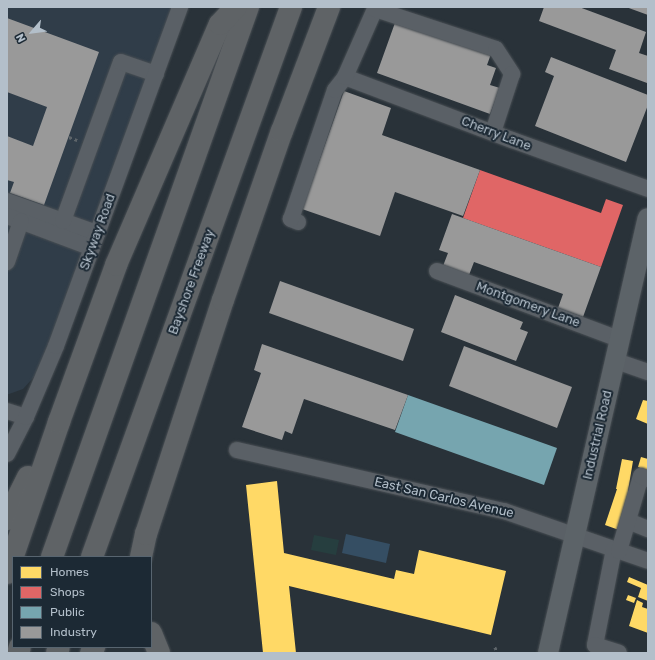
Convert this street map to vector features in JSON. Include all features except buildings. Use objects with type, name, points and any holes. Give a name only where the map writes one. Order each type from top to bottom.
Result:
[{"type":"highway","points":[[13,556],[59,422],[127,238],[208,55],[220,24],[236,7]]},
{"type":"highway","points":[[52,556],[248,7]]},
{"type":"highway","name":"Bayshore Freeway","points":[[92,556],[291,7]]},
{"type":"highway","points":[[141,556],[146,534],[223,300],[282,131],[329,7]]},
{"type":"highway","points":[[126,556],[175,422],[223,300]]},
{"type":"highway","points":[[7,519],[39,455],[59,422]]},
{"type":"highway","points":[[7,573],[12,558]]},
{"type":"highway","points":[[152,635],[159,653]]},
{"type":"main road","name":"Industrial Road","points":[[548,653],[648,218]]},
{"type":"street","name":"Skyway Road","points":[[7,454],[26,417],[56,346],[180,7]]},
{"type":"street","points":[[298,222],[291,219],[335,90],[345,76],[375,8],[496,49],[512,74],[493,132]]},
{"type":"street","points":[[63,221],[121,62],[156,74]]},
{"type":"street","name":"Cherry Lane","points":[[345,76],[648,189]]},
{"type":"street","points":[[7,201],[63,221],[95,240]]},
{"type":"street","points":[[7,262],[14,219],[95,240]]},
{"type":"street","name":"Montgomery Lane","points":[[437,271],[619,339]]},
{"type":"street","points":[[616,361],[648,372]]},
{"type":"street","points":[[7,411],[26,417]]},
{"type":"street","name":"East San Carlos Avenue","points":[[237,450],[504,511],[648,561]]},
{"type":"street","points":[[619,653],[595,645],[617,550],[628,521],[641,476],[648,479]]},
{"type":"street","points":[[628,521],[648,529]]},
{"type":"path","points":[[68,137],[82,142]]},
{"type":"path","points":[[495,647],[498,653]]},
{"type":"shaded area","points":[[7,7],[172,7],[42,364],[34,377],[23,389],[9,394],[7,394]]},
{"type":"green space","points":[[314,535],[339,540],[336,555],[311,550]]},
{"type":"water","points":[[346,534],[390,544],[386,563],[342,553]]}]
